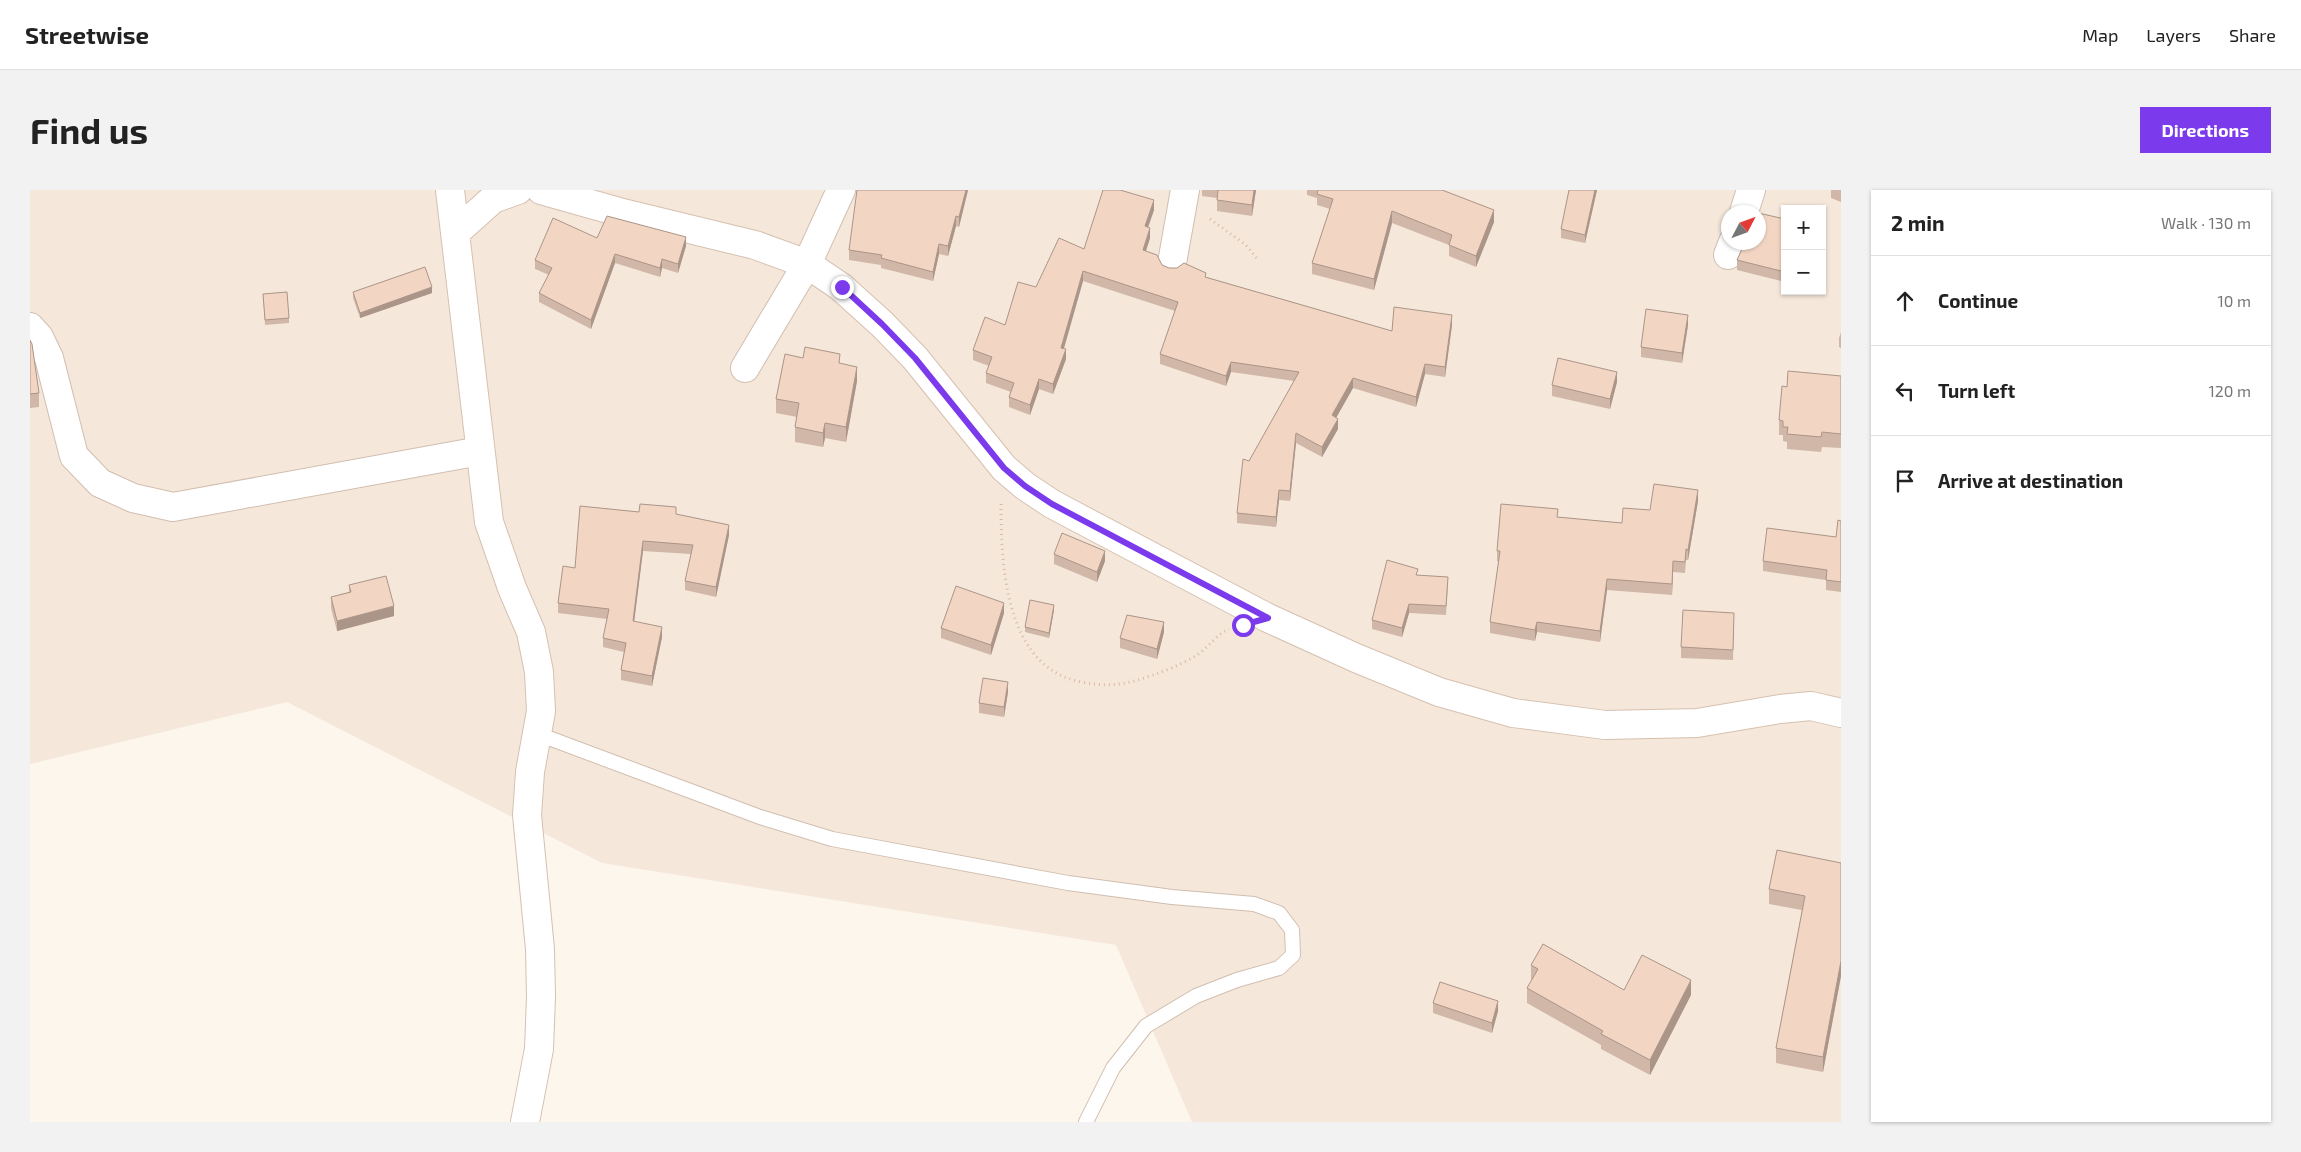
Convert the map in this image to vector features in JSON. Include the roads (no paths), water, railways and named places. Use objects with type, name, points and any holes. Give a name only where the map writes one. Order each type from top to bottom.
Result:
[{"type":"street","points":[[450,190],[489,522],[512,588],[531,632],[540,672],[541,711],[530,772],[528,815],[540,950],[541,997],[539,1049],[525,1122]]},
{"type":"street","points":[[455,232],[492,199],[518,190]]},
{"type":"street","points":[[543,190],[619,212],[755,245],[807,264],[842,287],[882,324],[915,358],[1004,468],[1025,486],[1052,504],[1268,618],[1394,676],[1439,692],[1513,712],[1605,725],[1697,722],[1780,708],[1811,706],[1841,713]]},
{"type":"street","points":[[745,368],[807,264],[842,190]]},
{"type":"street","points":[[1172,263],[1184,190]]},
{"type":"street","points":[[1746,205],[1751,190]]},
{"type":"street","points":[[30,327],[39,337],[49,358],[74,456],[100,483],[133,498],[173,507],[480,451]]},
{"type":"lane","points":[[538,734],[760,818],[832,839],[1068,883],[1172,897],[1254,904],[1279,912],[1292,930],[1293,955],[1279,968],[1237,980],[1196,996],[1146,1026],[1113,1068],[1086,1122]]}]
